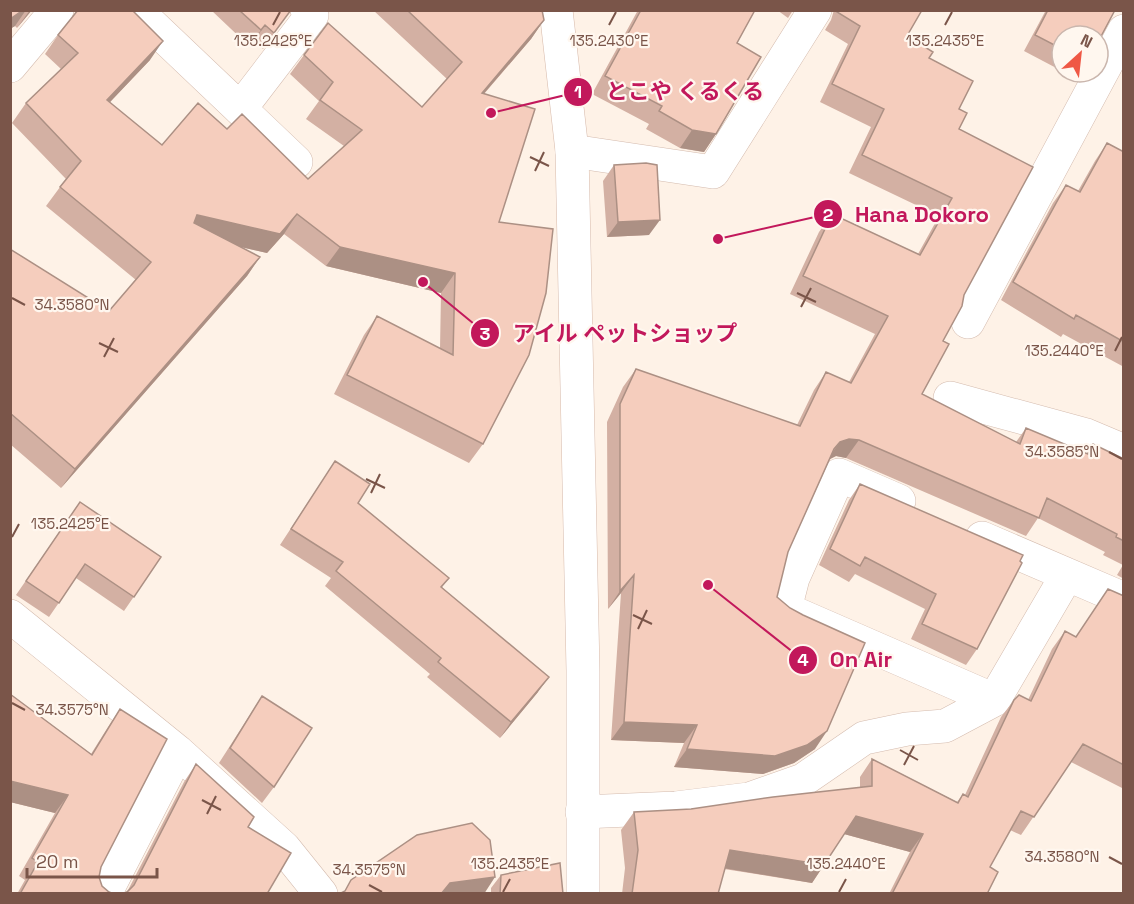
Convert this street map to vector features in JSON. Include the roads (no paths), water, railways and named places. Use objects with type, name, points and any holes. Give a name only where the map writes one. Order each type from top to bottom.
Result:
[{"type":"street","points":[[10,66],[57,10]]},
{"type":"street","points":[[136,10],[296,162]]},
{"type":"street","points":[[240,109],[312,15],[307,10]]},
{"type":"street","points":[[556,10],[572,151],[583,671],[583,894]]},
{"type":"street","points":[[572,151],[713,172],[815,10]]},
{"type":"street","points":[[968,322],[1124,31]]},
{"type":"street","points":[[950,398],[1086,435],[1124,451]]},
{"type":"street","points":[[926,513],[839,475],[793,578],[784,609],[994,700]]},
{"type":"street","points":[[958,527],[1124,599]]},
{"type":"street","points":[[582,812],[676,807],[749,799],[803,780],[864,738],[908,729],[945,726],[994,700],[1067,575]]},
{"type":"street","points":[[10,616],[178,752],[284,848],[321,894]]},
{"type":"street","points":[[105,894],[178,752]]},
{"type":"place","name":"とこや くるくる","points":[[491,113]]},
{"type":"place","name":"Hana Dokoro","points":[[718,239]]},
{"type":"place","name":"アイル ペットショップ","points":[[423,282]]},
{"type":"place","name":"On Air","points":[[708,585]]}]
